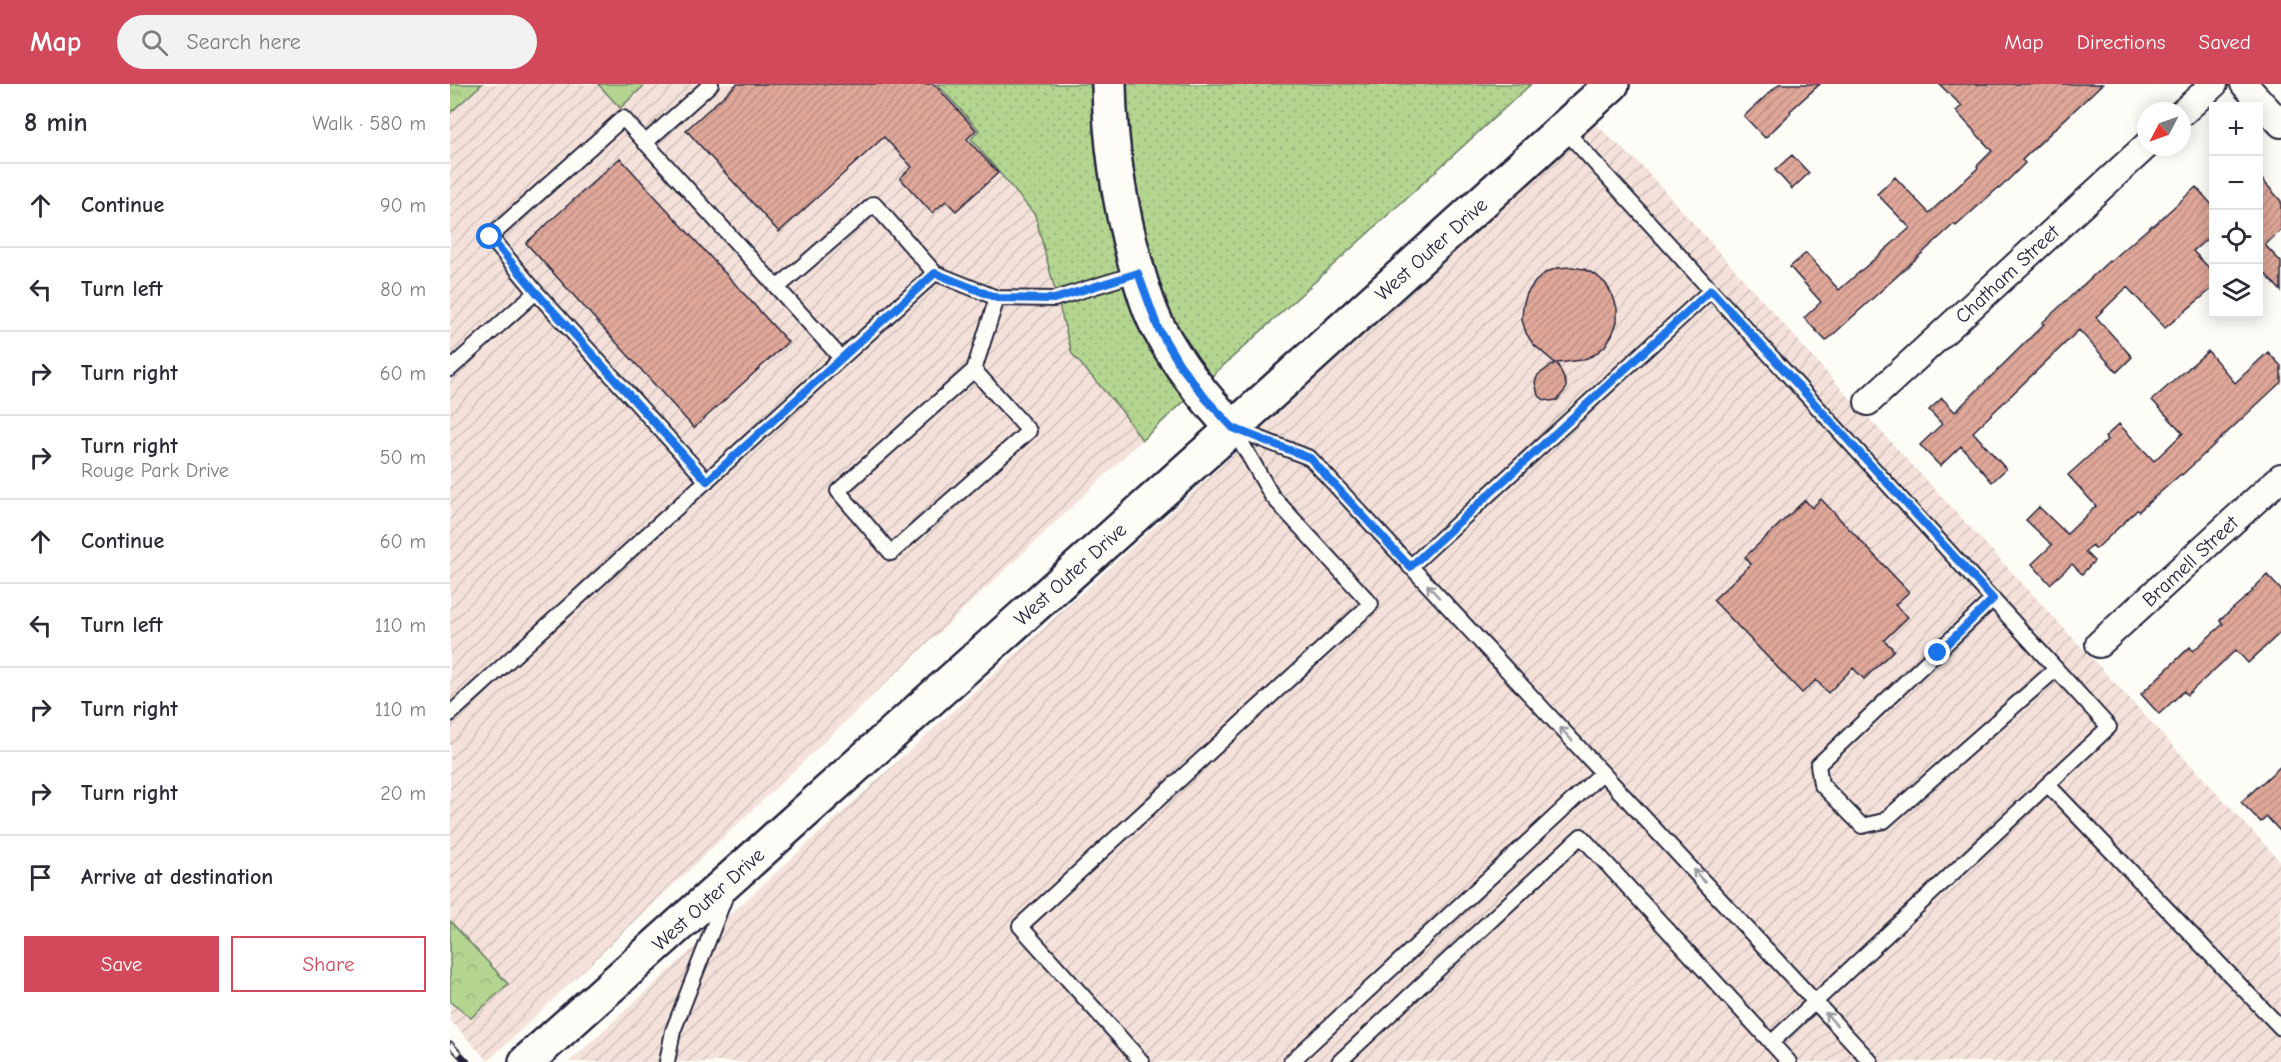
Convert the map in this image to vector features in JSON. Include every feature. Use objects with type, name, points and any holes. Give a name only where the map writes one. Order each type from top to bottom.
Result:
[{"type":"main road","points":[[1109,84],[1116,175],[1126,231],[1138,273],[1158,328],[1180,365],[1206,399],[1233,428]]},
{"type":"main road","name":"West Outer Drive","points":[[526,1062],[1233,428],[1612,84]]},
{"type":"street","points":[[2191,105],[2214,84]]},
{"type":"street","points":[[2244,84],[2281,124]]},
{"type":"street","name":"Chatham Street","points":[[1868,402],[2137,154]]},
{"type":"street","name":"Bramell Street","points":[[2099,645],[2281,477]]},
{"type":"lane","points":[[645,143],[711,84]]},
{"type":"lane","points":[[707,481],[536,292],[490,237],[623,118],[842,358]]},
{"type":"lane","points":[[1563,128],[2109,727],[1772,1043]]},
{"type":"lane","points":[[777,288],[874,204],[935,273],[997,298],[1054,299],[1138,273]]},
{"type":"lane","points":[[450,714],[935,273]]},
{"type":"lane","points":[[1410,567],[1711,290]]},
{"type":"lane","points":[[450,369],[536,292]]},
{"type":"lane","points":[[974,370],[1029,431],[891,553],[838,491],[974,370],[997,298]]},
{"type":"lane","points":[[1233,428],[1310,458],[1871,1062]]},
{"type":"lane","points":[[1143,1062],[1020,926],[1371,604],[1272,496],[1233,428]]},
{"type":"lane","points":[[1993,599],[1818,765],[1821,784],[1862,826],[1884,821],[2056,669]]},
{"type":"lane","points":[[1291,1062],[1602,773]]},
{"type":"lane","points":[[2048,785],[2281,1028]]},
{"type":"lane","points":[[1339,1062],[1581,836],[1789,1062]]},
{"type":"lane","points":[[667,1062],[673,1031],[734,876]]},
{"type":"shaded area","points":[[482,84],[598,84],[620,108],[646,84],[937,84],[979,130],[971,140],[1035,215],[1072,354],[1121,410],[1142,440],[488,1061],[450,1020],[450,113]]},
{"type":"shaded area","points":[[1595,124],[1643,167],[1837,384],[2281,862],[2281,1062],[569,1062]]},
{"type":"green space","points":[[450,84],[482,84],[450,113]]},
{"type":"green space","points":[[598,84],[646,84],[620,108]]},
{"type":"green space","points":[[937,84],[1531,84],[1142,440],[1121,410],[1072,354],[1035,215],[971,139],[979,130]]},
{"type":"green space","points":[[450,921],[508,984],[471,1018],[450,1002]]},
{"type":"building","points":[[737,84],[934,84],[976,130],[967,139],[998,173],[956,211],[946,201],[932,213],[900,178],[912,167],[884,137],[779,232],[686,130]]},
{"type":"building","points":[[1779,84],[1820,84],[1765,138],[1744,116]]},
{"type":"building","points":[[1939,84],[2102,84],[2022,160],[2025,163],[1999,189],[1956,226],[1954,224],[1826,341],[1804,318],[1821,302],[1790,267],[1806,253],[1839,290],[1910,228],[1877,194],[1895,177],[1929,213],[1978,168],[1977,166],[1992,151],[1956,111],[1962,106]]},
{"type":"building","points":[[1792,155],[1809,173],[1792,189],[1775,170]]},
{"type":"building","points":[[620,158],[788,342],[694,428],[526,243]]},
{"type":"building","points":[[2263,181],[2281,201],[2281,230],[2265,245],[2281,262],[2281,291],[2263,271]]},
{"type":"building","points":[[2196,187],[2209,201],[2209,237],[2193,251],[2209,268],[2209,291],[2165,328],[2127,287],[2096,317],[2132,357],[2117,372],[2079,330],[1973,432],[2006,469],[1992,482],[1961,446],[1940,466],[1920,445],[1942,424],[1929,410],[1942,398],[1955,412],[2044,324],[2042,323],[2109,261],[2153,226]]},
{"type":"building","points":[[1557,268],[1584,269],[1596,275],[1606,284],[1617,308],[1617,322],[1605,346],[1594,355],[1582,360],[1557,363],[1566,383],[1566,389],[1557,400],[1550,401],[1538,395],[1535,382],[1538,375],[1555,363],[1533,344],[1526,333],[1522,320],[1523,306],[1527,293],[1545,273]]},
{"type":"building","points":[[2208,351],[2235,383],[2268,352],[2281,366],[2281,382],[2182,475],[2139,511],[2137,510],[2096,549],[2092,545],[2085,552],[2094,561],[2082,574],[2072,564],[2050,584],[2032,564],[2052,545],[2026,520],[2039,507],[2067,534],[2096,506],[2068,475],[2107,440],[2105,437],[2119,424],[2154,461],[2183,433],[2152,400]]},
{"type":"building","points":[[1821,499],[1909,592],[1895,605],[1908,617],[1884,640],[1894,650],[1864,679],[1853,668],[1828,693],[1816,680],[1802,693],[1713,600],[1751,564],[1745,557],[1805,500],[1812,508]]},
{"type":"building","points":[[2267,575],[2281,590],[2281,632],[2248,663],[2236,650],[2187,695],[2184,691],[2159,714],[2141,694],[2190,647],[2193,651],[2223,624],[2220,620],[2253,591]]},
{"type":"building","points":[[2281,766],[2281,832],[2267,817],[2261,822],[2241,802]]},
{"type":"railway","points":[[450,1044],[467,1062]]},
{"type":"route","points":[[490,237],[536,292],[707,481],[935,273],[997,298],[1054,299],[1138,273],[1158,328],[1180,365],[1206,399],[1233,428],[1310,458],[1410,567],[1711,290],[1993,599],[1938,653]]}]
